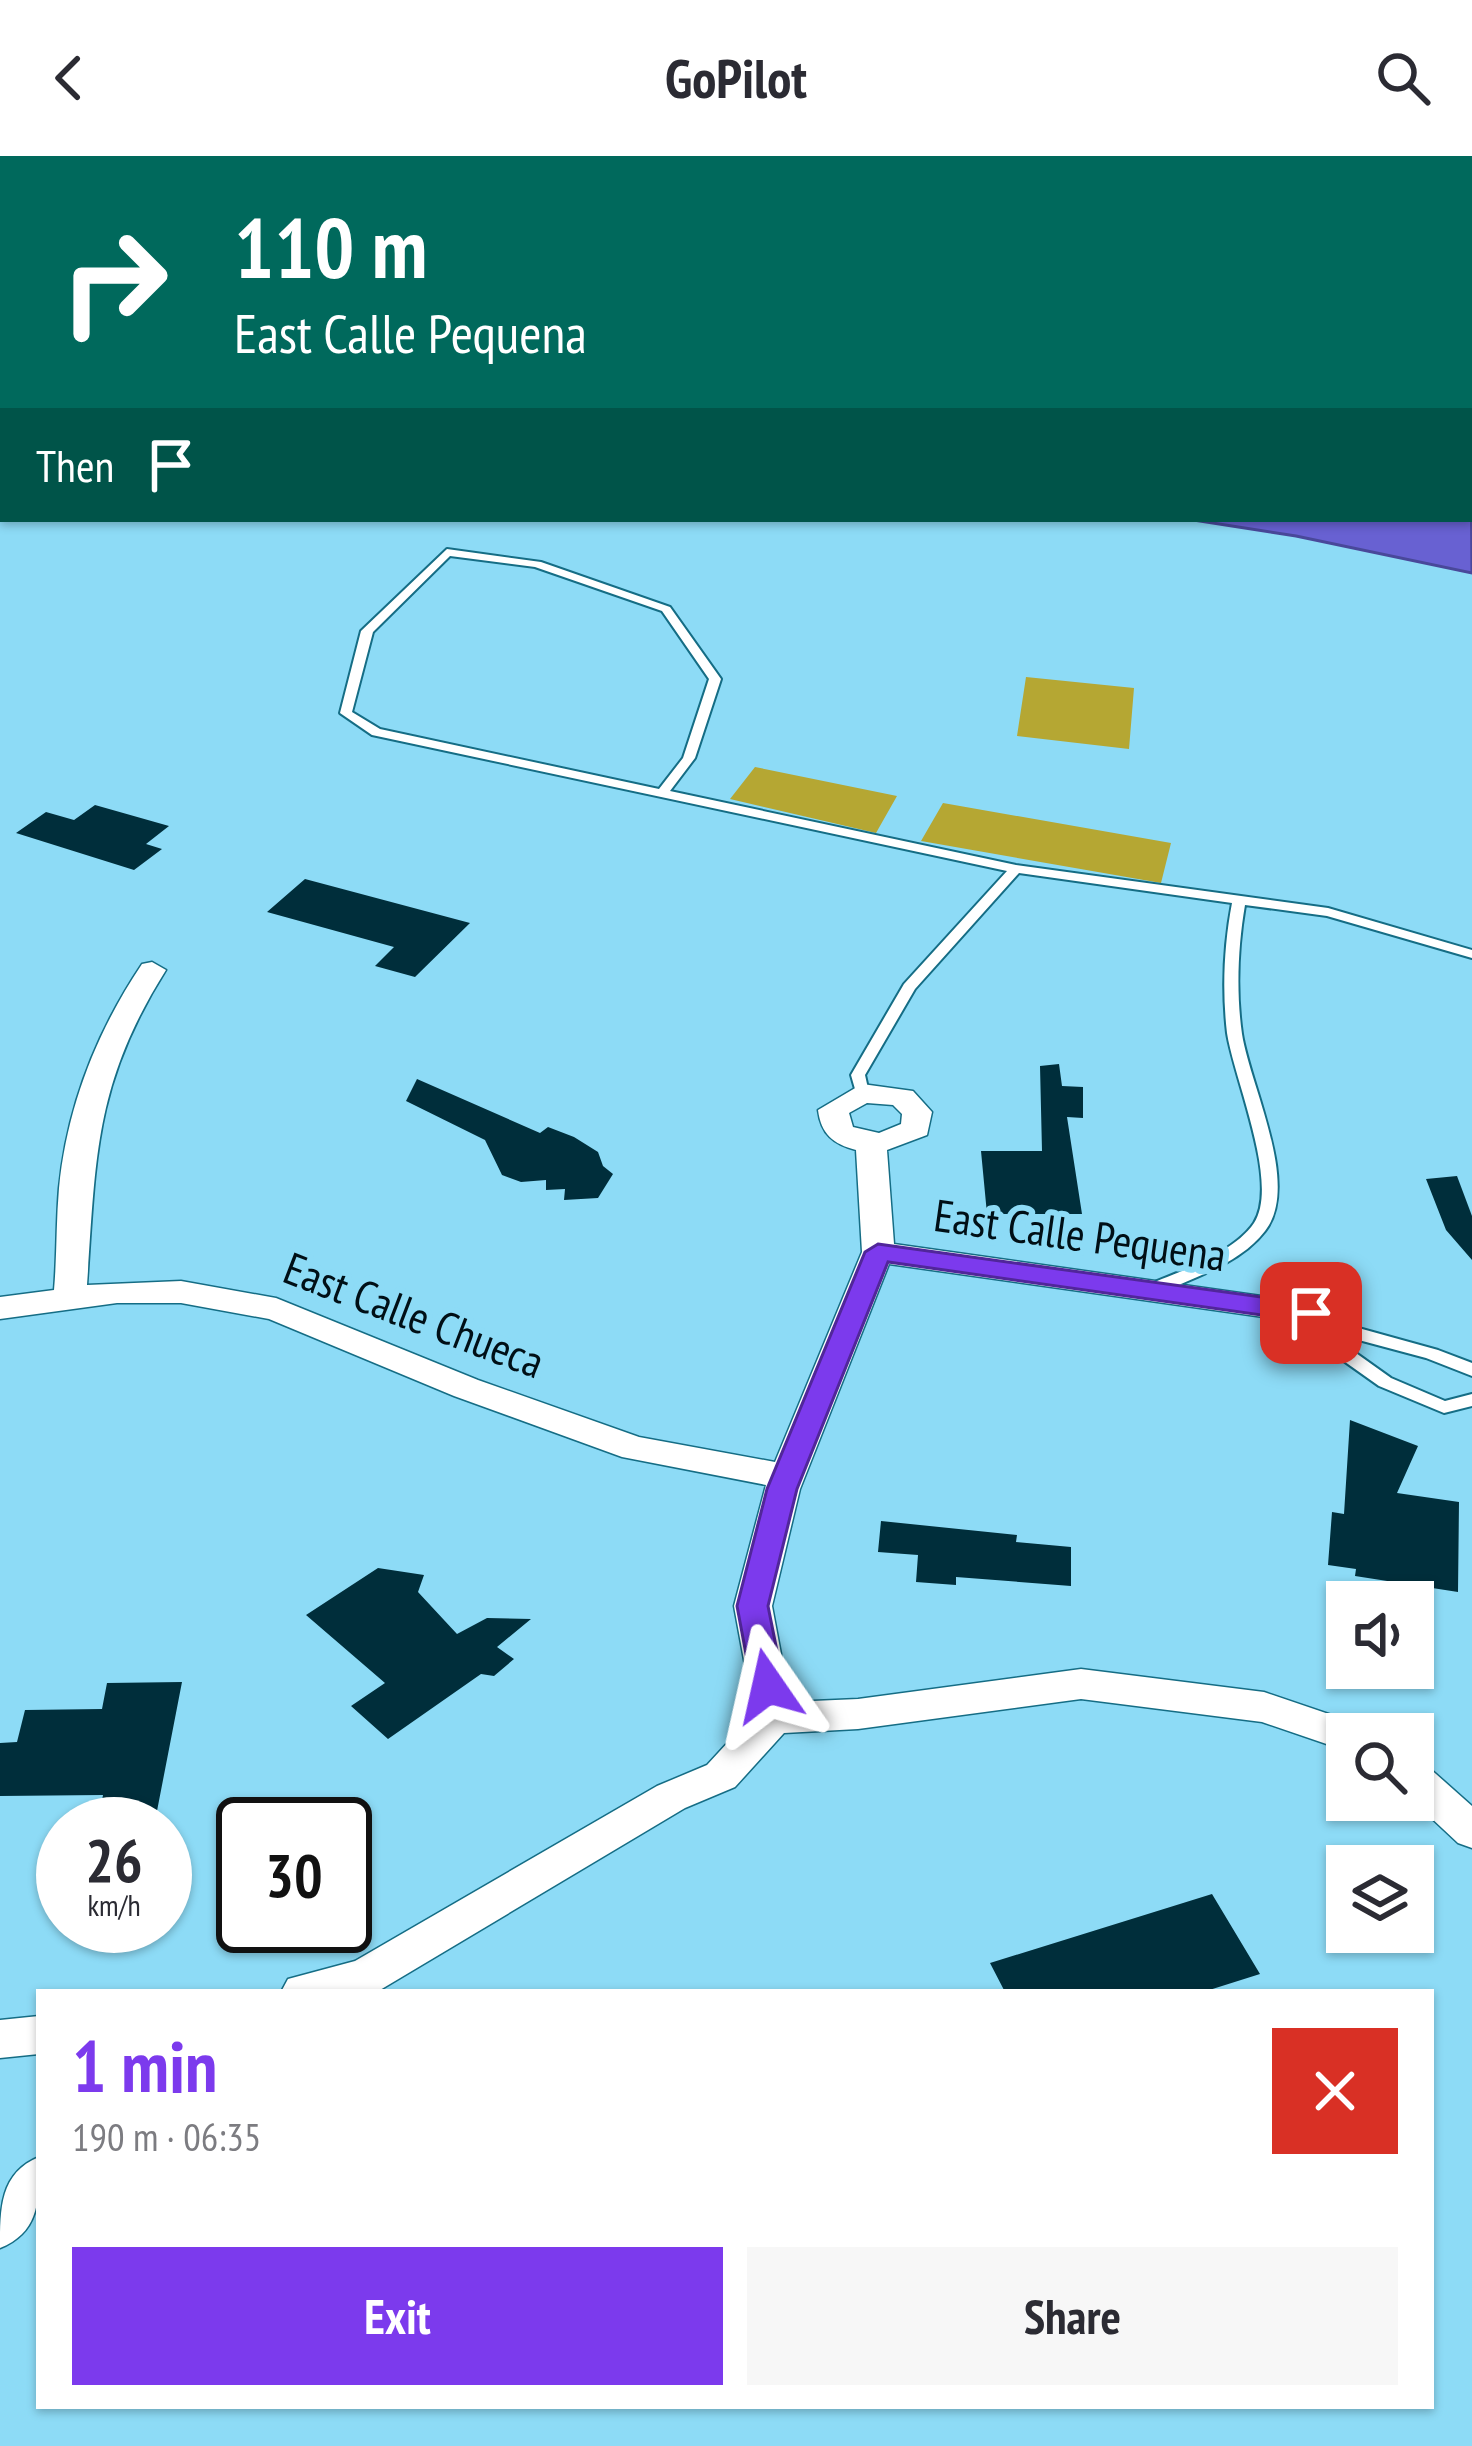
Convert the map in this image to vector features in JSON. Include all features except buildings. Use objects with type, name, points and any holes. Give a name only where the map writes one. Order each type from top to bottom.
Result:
[{"type":"street","points":[[69,1298],[83,1130],[129,1004],[152,970]]},
{"type":"street","points":[[862,1093],[902,1097],[919,1120],[916,1128],[898,1141],[871,1144],[844,1135],[832,1119],[839,1102],[862,1093]]},
{"type":"street","points":[[774,1718],[753,1606],[787,1477],[878,1252],[871,1144]]},
{"type":"street","name":"East Calle Pequena","points":[[878,1252],[1341,1317]]},
{"type":"street","name":"East Calle Chueca","points":[[0,1308],[69,1298],[181,1292],[276,1309],[466,1388],[634,1448],[787,1477]]},
{"type":"street","points":[[315,1989],[365,1977],[671,1797],[721,1776],[774,1718],[857,1714],[1081,1684],[1264,1707],[1326,1729]]},
{"type":"street","points":[[1434,1796],[1472,1831]]},
{"type":"street","points":[[0,2039],[36,2035]]},
{"type":"street","points":[[0,2226],[36,2182]]},
{"type":"lane","points":[[663,792],[688,758],[715,680],[666,609],[537,564],[447,552],[367,631],[346,713],[376,731],[1016,869],[1328,912],[1472,954]]},
{"type":"lane","points":[[862,1093],[858,1075],[906,992],[1016,869]]},
{"type":"lane","points":[[1147,1291],[1217,1262],[1263,1224],[1272,1180],[1234,1033],[1232,973],[1239,899]]},
{"type":"lane","points":[[1283,1310],[1349,1335],[1433,1350],[1472,1370]]},
{"type":"lane","points":[[1283,1310],[1384,1382],[1444,1407],[1472,1400]]},
{"type":"shaded area","points":[[1206,522],[1472,522],[1472,573]]},
{"type":"shaded area","points":[[1026,677],[1134,688],[1129,749],[1017,736]]},
{"type":"shaded area","points":[[755,767],[897,796],[876,833],[730,799]]},
{"type":"shaded area","points":[[943,803],[1171,843],[1161,883],[921,841]]},
{"type":"route","points":[[768,1686],[753,1606],[782,1489],[878,1252],[1311,1313]]}]
